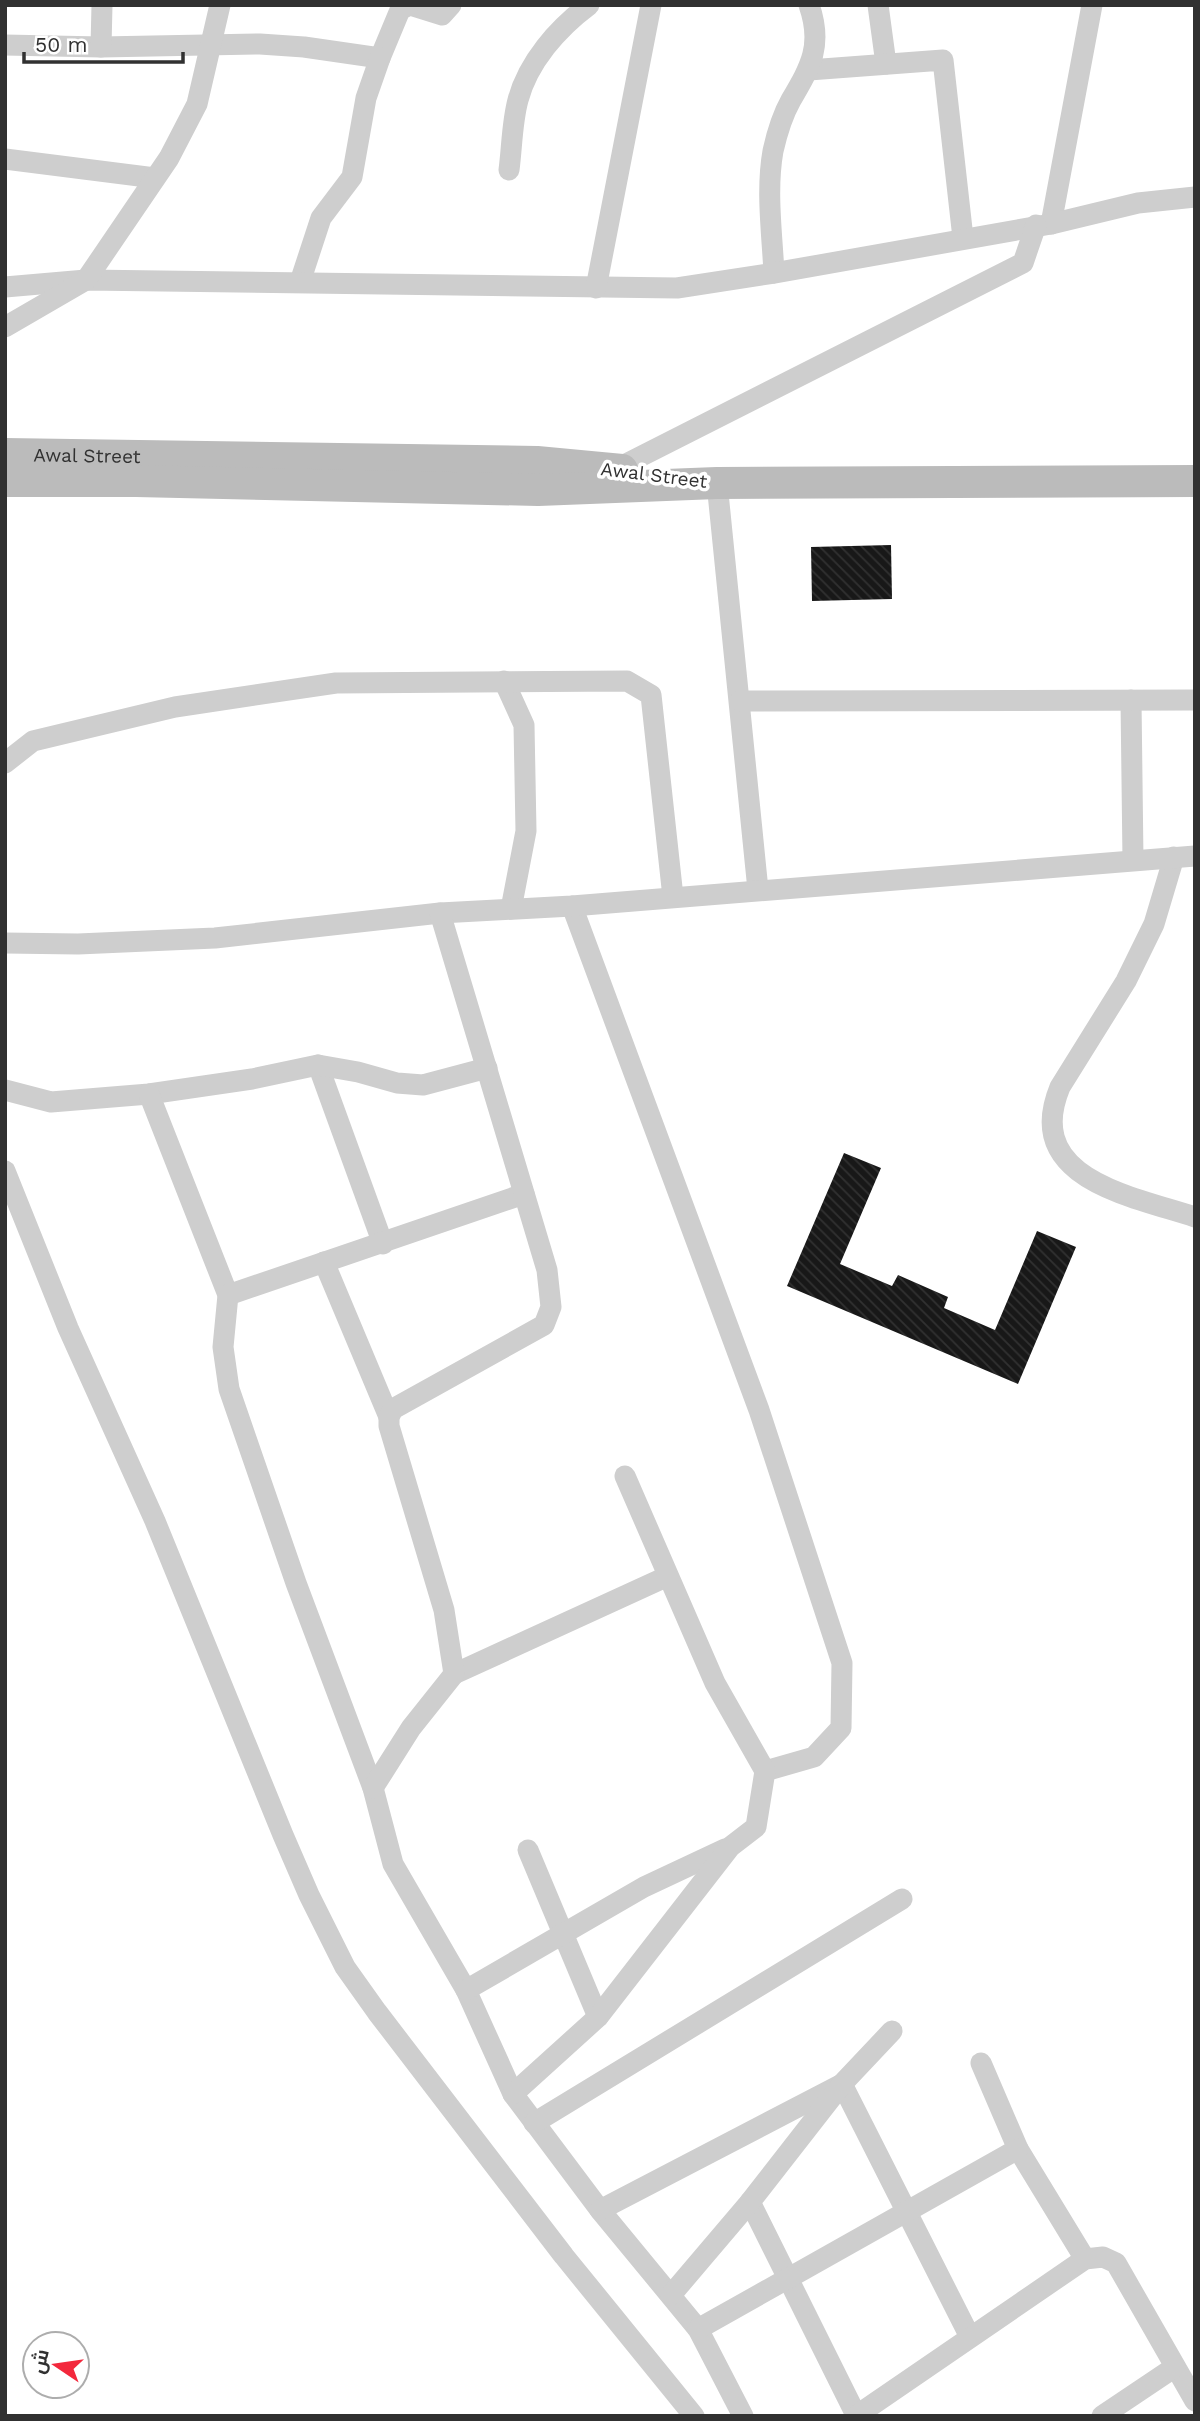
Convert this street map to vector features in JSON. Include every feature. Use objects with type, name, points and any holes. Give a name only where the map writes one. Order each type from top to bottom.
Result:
[{"type":"main road","name":"Awal Street","points":[[5,454],[537,462],[617,469],[717,483]]},
{"type":"main road","name":"Awal Street","points":[[5,481],[538,490],[717,483]]},
{"type":"main road","points":[[717,483],[1195,481]]},
{"type":"street","points":[[101,47],[102,5]]},
{"type":"street","points":[[13,323],[86,280],[155,178],[180,139],[197,104],[220,5]]},
{"type":"street","points":[[300,282],[321,218],[352,177],[366,98],[400,10],[409,5],[442,15],[451,5]]},
{"type":"street","points":[[509,170],[518,101],[524,81],[547,45],[589,5]]},
{"type":"street","points":[[596,288],[651,5]]},
{"type":"street","points":[[774,273],[770,187],[773,152],[783,116],[809,70],[815,44],[814,23],[809,5]]},
{"type":"street","points":[[878,5],[886,64]]},
{"type":"street","points":[[617,469],[1023,263],[1043,225],[1092,5]]},
{"type":"street","points":[[5,45],[101,47],[260,44],[304,47],[380,58]]},
{"type":"street","points":[[809,70],[943,60],[963,238]]},
{"type":"street","points":[[5,159],[155,178]]},
{"type":"street","points":[[15,287],[86,280],[677,288],[1043,225],[1138,203],[1195,197]]},
{"type":"street","points":[[13,323],[28,303],[15,287]]},
{"type":"street","points":[[717,483],[758,890]]},
{"type":"street","points":[[504,681],[524,725],[526,831],[511,909]]},
{"type":"street","points":[[5,763],[33,741],[175,707],[336,683],[627,681],[651,695],[673,897]]},
{"type":"street","points":[[1131,700],[1133,860]]},
{"type":"street","points":[[740,701],[1195,700]]},
{"type":"street","points":[[5,943],[78,944],[215,938],[440,913],[572,906],[1184,857],[1126,981],[1060,1087],[1053,1102],[1052,1117],[1057,1147],[1078,1173],[1109,1189],[1195,1217]]},
{"type":"street","points":[[572,906],[759,1410],[842,1663],[841,1728],[814,1757],[765,1771]]},
{"type":"street","points":[[389,1417],[393,1409],[544,1325],[551,1307],[547,1270],[440,913]]},
{"type":"street","points":[[5,1090],[51,1102],[149,1094],[252,1079],[318,1065],[397,1083],[423,1085],[487,1068]]},
{"type":"street","points":[[318,1065],[383,1244]]},
{"type":"street","points":[[149,1094],[228,1295],[223,1347],[229,1389],[296,1583],[373,1788],[393,1864],[466,1990],[513,2094],[600,2210],[698,2329],[743,2416]]},
{"type":"street","points":[[5,1171],[68,1328],[155,1521],[283,1835],[345,1967],[565,2256],[694,2416]]},
{"type":"street","points":[[228,1295],[524,1194]]},
{"type":"street","points":[[324,1262],[389,1417],[389,1426],[444,1610],[454,1674]]},
{"type":"street","points":[[513,2094],[598,2017],[730,1847],[756,1826],[765,1771],[715,1683],[625,1476]]},
{"type":"street","points":[[373,1788],[411,1728],[454,1674],[668,1576]]},
{"type":"street","points":[[466,1990],[644,1887],[730,1847]]},
{"type":"street","points":[[528,1850],[598,2017]]},
{"type":"street","points":[[534,2123],[902,1899]]},
{"type":"street","points":[[671,2295],[750,2202],[842,2084],[892,2031]]},
{"type":"street","points":[[981,2063],[1018,2149],[1085,2259]]},
{"type":"street","points":[[600,2210],[842,2084]]},
{"type":"street","points":[[842,2084],[970,2337]]},
{"type":"street","points":[[698,2329],[1018,2149]]},
{"type":"street","points":[[750,2202],[856,2416],[1085,2259],[1103,2257],[1116,2263],[1195,2401]]},
{"type":"street","points":[[1102,2416],[1175,2367]]},
{"type":"building","points":[[891,545],[892,599],[812,601],[811,547]]},
{"type":"building","points":[[844,1153],[881,1168],[840,1264],[892,1286],[898,1275],[948,1297],[944,1308],[995,1330],[1037,1231],[1076,1247],[1018,1384],[787,1286]]}]
